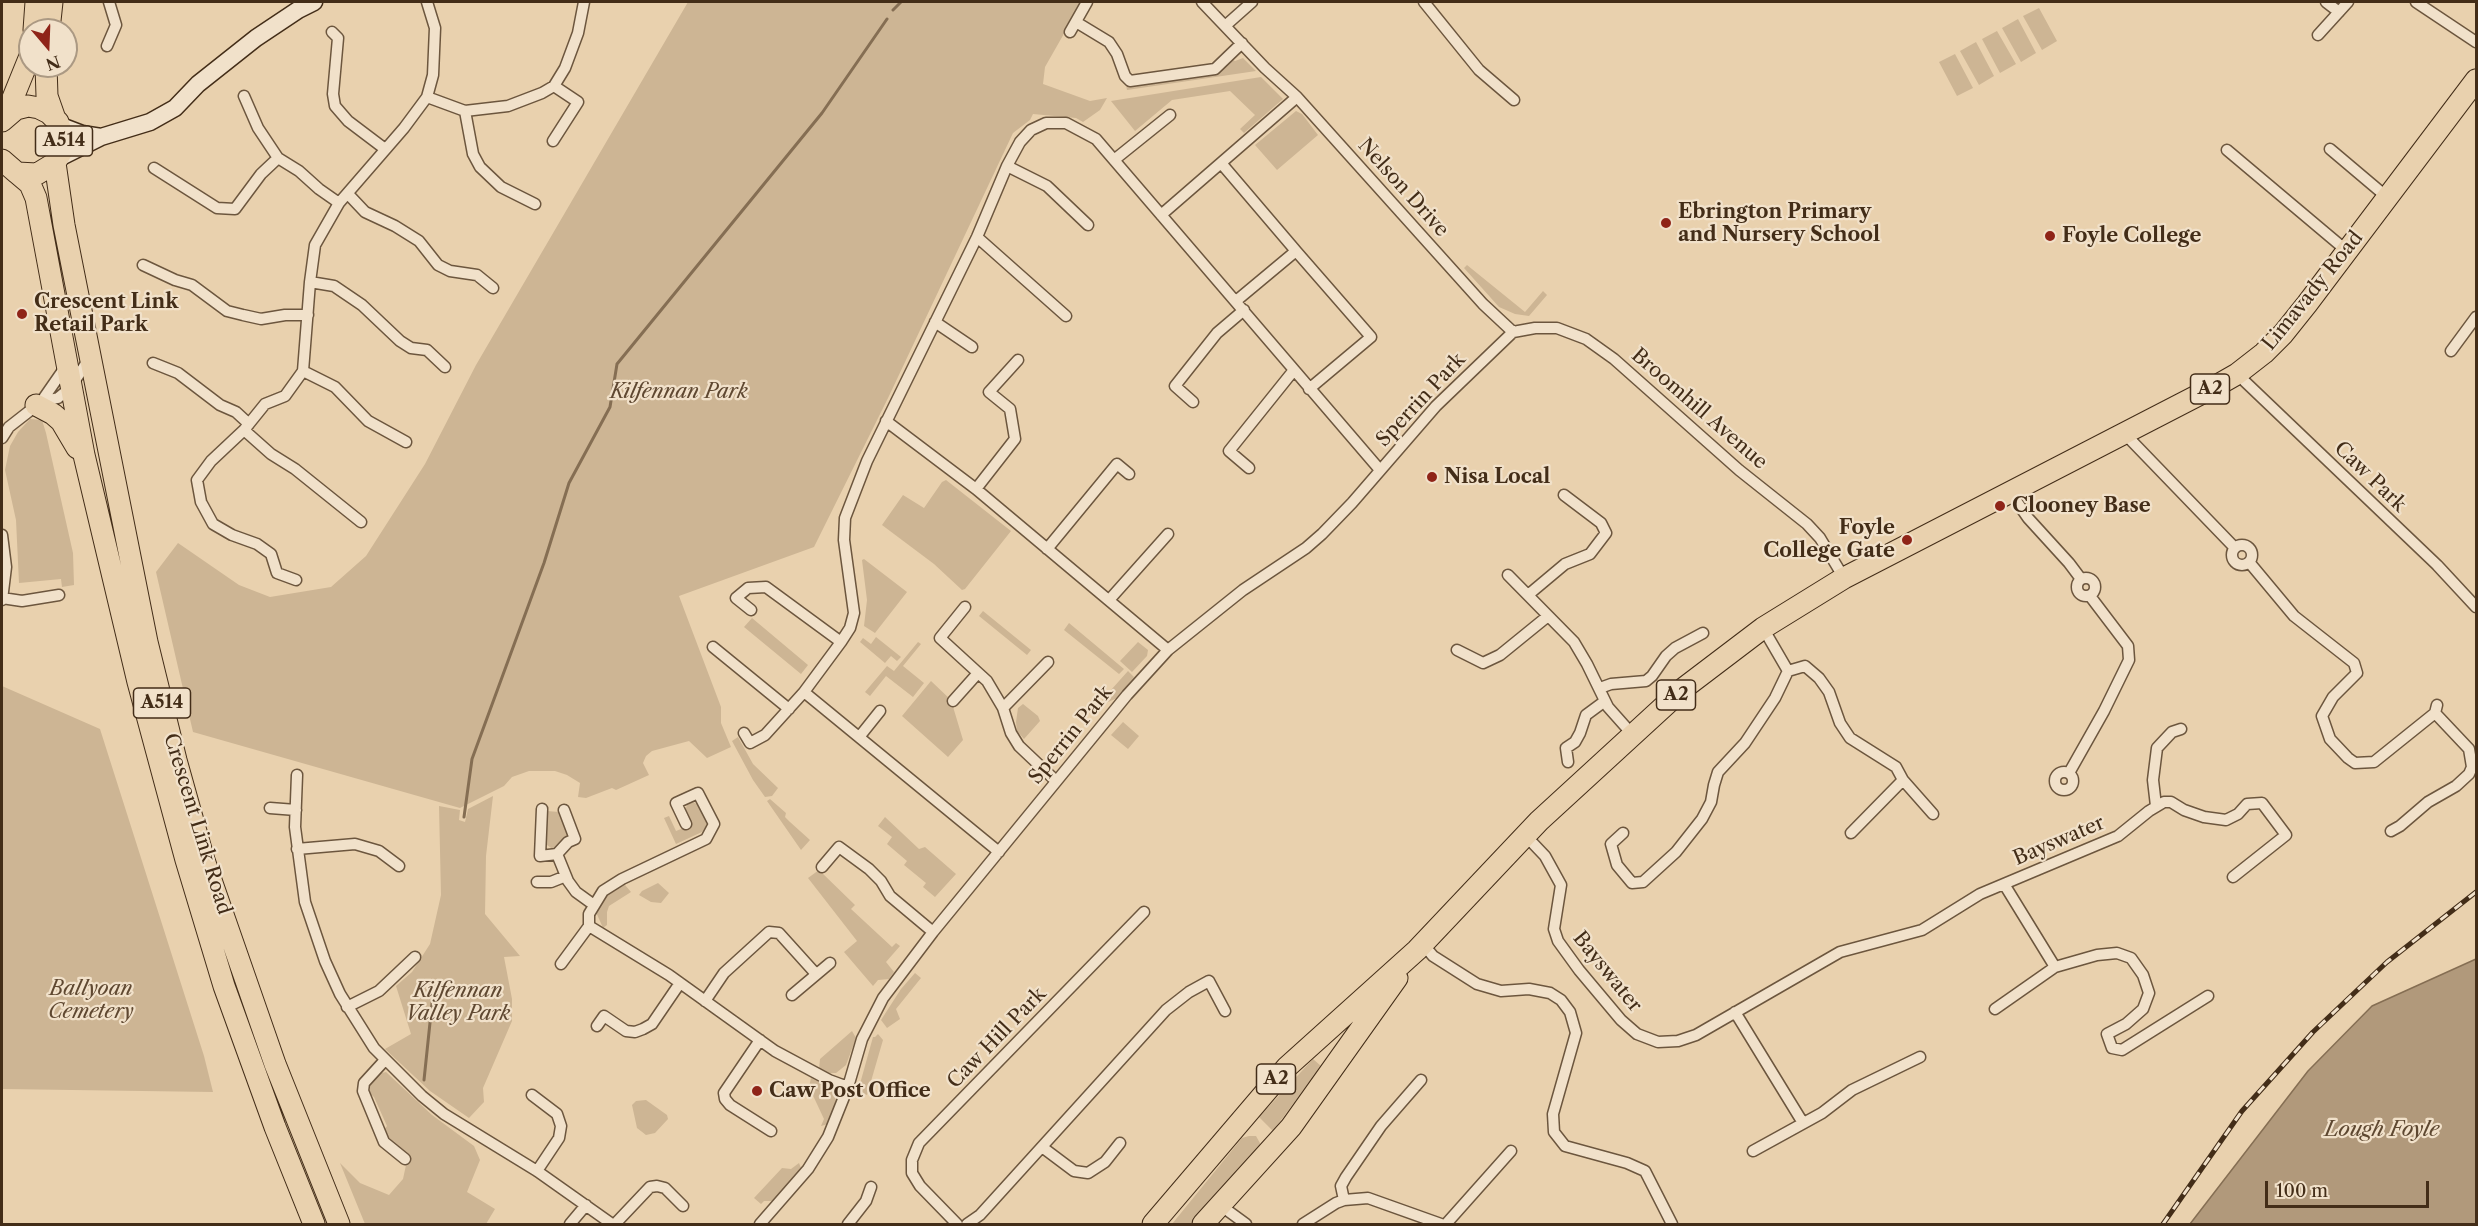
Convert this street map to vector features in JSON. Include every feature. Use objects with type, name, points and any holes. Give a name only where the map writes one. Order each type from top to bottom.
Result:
[{"type":"highway","points":[[35,18],[36,2]]},
{"type":"highway","points":[[50,18],[52,2]]},
{"type":"highway","name":"A514","points":[[3,118],[20,78]]},
{"type":"highway","name":"Crescent Link Road","points":[[46,78],[47,96],[64,141],[57,160],[64,225],[147,642],[176,760],[204,860],[275,1064],[339,1224]]},
{"type":"highway","name":"Limavady Road","points":[[1844,578],[2237,374],[2264,353],[2283,334],[2476,82]]},
{"type":"highway","name":"A514","points":[[3,118],[16,109],[28,106],[39,108],[57,121]]},
{"type":"highway","name":"Crescent Link Road","points":[[9,166],[37,174],[57,160]]},
{"type":"highway","name":"Crescent Link Road","points":[[9,166],[30,184],[36,198],[84,455],[138,682],[186,860],[227,996],[275,1127],[314,1224]]},
{"type":"highway","points":[[39,403],[61,422],[73,444],[84,455]]},
{"type":"highway","name":"A2","points":[[1154,1224],[1287,1066],[1420,947],[1525,836],[1632,734],[1684,688],[1763,628],[1844,578]]},
{"type":"highway","name":"A2","points":[[1203,1224],[1291,1127],[1420,947]]},
{"type":"street","points":[[107,46],[116,25],[109,2]]},
{"type":"street","points":[[57,160],[101,137],[150,122],[175,108],[198,84],[248,44],[298,10],[314,2]]},
{"type":"street","points":[[296,580],[277,573],[271,554],[257,544],[232,535],[213,524],[201,502],[197,480],[211,461],[247,427],[265,404],[285,396],[303,370],[315,245],[339,202],[404,129],[427,97],[433,75],[435,28],[428,2]]},
{"type":"street","points":[[427,97],[465,111],[508,106],[554,86],[565,68],[578,33],[584,2]]},
{"type":"street","points":[[1070,33],[1088,2]]},
{"type":"street","name":"Nelson Drive","points":[[1202,2],[1297,98],[1483,304],[1513,332]]},
{"type":"street","points":[[1225,26],[1252,2]]},
{"type":"street","points":[[1424,2],[1479,70],[1514,100]]},
{"type":"street","points":[[2326,2],[2339,12]]},
{"type":"street","points":[[2318,35],[2348,2]]},
{"type":"street","points":[[2416,2],[2476,42]]},
{"type":"street","points":[[1076,22],[1108,42],[1117,54],[1125,76],[1130,81],[1215,69],[1242,43]]},
{"type":"street","points":[[332,32],[338,38],[333,94],[335,106],[348,121],[385,149]]},
{"type":"street","points":[[553,141],[578,102],[554,86]]},
{"type":"street","points":[[244,96],[258,128],[278,159],[299,171],[319,189],[339,202]]},
{"type":"street","points":[[1161,215],[1297,98]]},
{"type":"street","points":[[465,111],[473,154],[480,167],[501,187],[535,204]]},
{"type":"street","points":[[1114,160],[1170,115]]},
{"type":"street","points":[[57,121],[82,134],[101,137]]},
{"type":"street","points":[[744,733],[750,743],[765,735],[804,692],[850,628],[854,613],[844,540],[845,518],[867,461],[977,237],[1007,166],[1020,142],[1031,130],[1046,123],[1057,122],[1080,129],[1096,139],[1380,470]]},
{"type":"street","points":[[2330,149],[2388,198]]},
{"type":"street","points":[[2227,150],[2347,251]]},
{"type":"street","points":[[154,168],[217,208],[235,209],[261,174],[278,159]]},
{"type":"street","points":[[1221,163],[1371,337],[1309,389]]},
{"type":"street","points":[[1007,166],[1047,186],[1088,225]]},
{"type":"street","points":[[348,194],[365,212],[395,226],[419,241],[438,265],[450,272],[477,274],[493,288]]},
{"type":"street","points":[[977,237],[1066,316]]},
{"type":"street","points":[[1236,301],[1296,251]]},
{"type":"street","points":[[143,265],[192,285],[227,310],[235,313],[261,319],[285,315],[308,315]]},
{"type":"street","points":[[310,282],[334,286],[362,305],[400,341],[411,348],[427,350],[445,367]]},
{"type":"street","points":[[1193,402],[1175,386],[1217,333],[1244,310]]},
{"type":"street","points":[[2451,351],[2476,317]]},
{"type":"street","points":[[935,322],[972,347]]},
{"type":"street","name":"Broomhill Avenue","points":[[1513,332],[1535,328],[1557,328],[1586,339],[1614,359],[1730,462],[1807,524],[1820,538],[1844,578]]},
{"type":"street","name":"Sperrin Park","points":[[760,1224],[808,1169],[828,1137],[848,1087],[861,1039],[883,998],[933,933],[1127,695],[1168,650],[1243,590],[1306,548],[1345,511],[1436,406],[1513,332]]},
{"type":"street","points":[[39,403],[58,398],[70,388],[91,356]]},
{"type":"street","points":[[976,489],[1015,439],[1010,409],[989,392],[1018,360]]},
{"type":"street","points":[[153,363],[178,373],[211,399],[236,412],[271,454],[295,469],[361,522]]},
{"type":"street","points":[[2,438],[9,427],[39,403],[66,366]]},
{"type":"street","points":[[303,370],[335,387],[368,421],[406,442]]},
{"type":"street","points":[[1249,468],[1229,451],[1294,370]]},
{"type":"street","name":"Caw Park","points":[[2237,374],[2437,565],[2476,608]]},
{"type":"street","points":[[886,421],[976,489],[1110,599],[1168,650]]},
{"type":"street","points":[[2124,432],[2235,548],[2232,553],[2235,562],[2244,565],[2250,562],[2294,616],[2354,663],[2357,673],[2325,706],[2322,716],[2330,739],[2348,758],[2355,763],[2374,762],[2436,709],[2469,749],[2472,767],[2469,774],[2456,786],[2428,802],[2391,831]]},
{"type":"street","points":[[1047,549],[1117,464],[1129,474]]},
{"type":"street","points":[[2010,492],[2028,518],[2081,579],[2076,587],[2078,593],[2090,596],[2128,646],[2129,660],[2104,711],[2069,773]]},
{"type":"street","points":[[1528,595],[1565,564],[1590,554],[1606,533],[1601,523],[1564,495]]},
{"type":"street","points":[[1110,599],[1168,534]]},
{"type":"street","points":[[2,535],[6,567],[2,599],[22,601],[59,595]]},
{"type":"street","points":[[1508,575],[1574,642],[1605,701],[1632,734]]},
{"type":"street","points":[[751,610],[736,598],[748,588],[766,587],[841,642]]},
{"type":"street","points":[[965,607],[940,638],[987,681],[1003,708],[1011,733],[1019,746],[1056,782]]},
{"type":"street","points":[[1457,650],[1483,663],[1500,655],[1548,616]]},
{"type":"street","points":[[1763,628],[1788,671]]},
{"type":"street","points":[[1600,688],[1611,684],[1646,681],[1665,656],[1703,633]]},
{"type":"street","points":[[712,647],[789,709]]},
{"type":"street","points":[[1003,708],[1048,662]]},
{"type":"street","points":[[1623,833],[1611,844],[1617,865],[1632,883],[1643,882],[1676,852],[1702,819],[1711,802],[1718,772],[1745,743],[1775,698],[1788,671],[1805,666],[1820,678],[1829,692],[1840,723],[1850,738],[1896,767],[1903,780],[1933,814]]},
{"type":"street","points":[[953,701],[978,673]]},
{"type":"street","points":[[804,692],[999,852]]},
{"type":"street","points":[[1568,762],[1566,748],[1575,742],[1586,715],[1605,701]]},
{"type":"street","points":[[860,736],[880,711]]},
{"type":"street","points":[[2181,729],[2172,732],[2157,748],[2153,780],[2156,806],[2172,802],[2184,810],[2204,817],[2226,820],[2238,814],[2247,804],[2262,803],[2286,835],[2233,877]]},
{"type":"street","points":[[297,776],[297,849],[310,920],[325,961],[347,1007],[374,1048],[444,1114],[537,1171],[614,1224],[650,1187],[664,1188],[683,1206]]},
{"type":"street","points":[[1851,833],[1903,780]]},
{"type":"street","points":[[561,964],[589,927],[589,914],[603,891],[622,879],[706,839],[714,824],[698,793],[676,803],[686,824]]},
{"type":"street","name":"Bayswater","points":[[1525,836],[1545,856],[1561,885],[1554,929],[1558,941],[1621,1020],[1637,1034],[1658,1042],[1678,1041],[1696,1035],[1840,952],[1922,930],[1980,894],[2118,836],[2156,806]]},
{"type":"street","points":[[270,808],[296,810]]},
{"type":"street","points":[[542,808],[540,856],[558,854],[568,842],[575,839],[564,810]]},
{"type":"street","points":[[297,849],[355,844],[379,852],[399,866]]},
{"type":"street","points":[[822,867],[839,846],[869,869],[881,881],[890,896],[933,933]]},
{"type":"street","points":[[558,854],[566,876],[576,892],[594,905]]},
{"type":"street","points":[[537,882],[551,882],[566,876]]},
{"type":"street","name":"Bayswater","points":[[2004,884],[2055,967]]},
{"type":"street","name":"Caw Hill Park","points":[[957,1224],[920,1186],[912,1173],[912,1160],[919,1143],[1144,912]]},
{"type":"street","points":[[589,927],[680,983],[775,1051],[821,1076],[848,1087]]},
{"type":"street","points":[[705,1001],[724,973],[769,932],[779,933],[816,974]]},
{"type":"street","points":[[1420,947],[1477,984],[1501,991],[1529,989],[1550,993],[1561,1000],[1570,1012],[1576,1033],[1553,1114],[1554,1132],[1565,1146],[1603,1158],[1627,1162],[1645,1171],[1672,1224]]},
{"type":"street","points":[[1995,1009],[2055,967],[2097,955],[2117,953],[2131,958],[2143,975],[2149,993],[2143,1009],[2126,1024],[2107,1034],[2112,1048],[2122,1050],[2208,996]]},
{"type":"street","points":[[347,1007],[379,991],[415,957]]},
{"type":"street","points":[[792,995],[830,963]]},
{"type":"street","points":[[967,1224],[980,1215],[1166,1010],[1189,992],[1209,981],[1225,1011]]},
{"type":"street","points":[[597,1026],[604,1016],[627,1031],[643,1029],[652,1024],[680,983]]},
{"type":"street","points":[[1735,1012],[1803,1122]]},
{"type":"street","points":[[760,1040],[724,1093],[730,1105],[771,1131]]},
{"type":"street","points":[[1753,1151],[1822,1113],[1852,1090],[1920,1057]]},
{"type":"street","points":[[385,1060],[364,1083],[363,1091],[384,1142],[405,1159]]},
{"type":"street","points":[[1344,1200],[1341,1186],[1346,1177],[1381,1126],[1421,1080]]},
{"type":"street","points":[[532,1095],[557,1114],[561,1126],[559,1138],[537,1171]]},
{"type":"street","points":[[1042,1147],[1074,1172],[1088,1173],[1105,1162],[1120,1143]]},
{"type":"street","points":[[1446,1224],[1511,1151]]},
{"type":"street","points":[[848,1224],[866,1201],[871,1187]]},
{"type":"street","points":[[1303,1224],[1344,1200],[1368,1198],[1441,1224]]},
{"type":"street","points":[[570,1224],[586,1205]]},
{"type":"street","points":[[1220,1205],[1246,1224]]},
{"type":"green space","name":"Kilfennan Park","points":[[688,2],[1082,2],[1045,67],[1043,84],[1090,101],[1107,98],[1100,110],[1083,122],[1076,118],[1033,114],[1030,120],[1013,133],[889,396],[814,547],[679,596],[721,707],[721,723],[731,747],[707,758],[689,741],[652,751],[643,763],[649,775],[616,790],[612,788],[586,798],[578,797],[580,783],[567,775],[555,771],[529,771],[512,777],[504,786],[460,808],[193,732],[156,572],[178,543],[239,585],[270,597],[331,587],[366,556],[425,464],[476,365]]},
{"type":"green space","points":[[2039,8],[2057,41],[2042,50],[2023,16]]},
{"type":"green space","points":[[2018,19],[2036,53],[2021,62],[2002,28]]},
{"type":"green space","points":[[1997,31],[2016,64],[2000,73],[1982,39]]},
{"type":"green space","points":[[1976,42],[1994,76],[1979,85],[1960,51]]},
{"type":"green space","points":[[1955,54],[1973,88],[1957,96],[1939,62]]},
{"type":"green space","points":[[1243,58],[1256,71],[1127,90],[1126,85],[1218,73],[1233,60]]},
{"type":"green space","points":[[1261,77],[1283,99],[1244,133],[1240,129],[1255,115],[1230,91],[1172,100],[1135,131],[1111,101]]},
{"type":"green space","points":[[1296,111],[1302,114],[1318,135],[1277,170],[1255,145]]},
{"type":"green space","points":[[1467,265],[1525,312],[1543,291],[1547,295],[1529,316],[1515,314],[1499,307],[1464,268]]},
{"type":"green space","points":[[30,419],[42,420],[46,433],[73,553],[74,585],[62,587],[61,579],[19,583],[16,520],[5,470],[10,446],[18,432]]},
{"type":"green space","points":[[946,480],[1011,531],[962,590],[934,564],[882,525],[903,495],[924,508],[942,482]]},
{"type":"green space","points":[[864,559],[907,592],[875,633],[864,626],[867,600],[862,560]]},
{"type":"green space","points":[[983,611],[1031,650],[1027,655],[979,616]]},
{"type":"green space","points":[[752,618],[808,665],[801,674],[744,627]]},
{"type":"green space","points":[[1069,623],[1124,669],[1119,674],[1064,630]]},
{"type":"green space","points":[[876,637],[901,657],[897,661],[891,656],[885,663],[860,642],[863,638],[871,644]]},
{"type":"green space","points":[[918,642],[921,644],[903,666],[924,683],[913,697],[886,676],[870,696],[865,692],[887,666],[894,671]]},
{"type":"green space","points":[[1138,642],[1148,650],[1147,656],[1132,672],[1120,661]]},
{"type":"green space","points":[[1128,671],[1134,677],[1117,698],[1106,703],[1102,700]]},
{"type":"green space","points":[[931,681],[951,700],[963,740],[948,757],[902,716]]},
{"type":"green space","name":"Ballyoan Cemetery","points":[[2,686],[100,729],[204,1056],[213,1092],[2,1089]]},
{"type":"green space","points":[[1023,704],[1038,716],[1040,721],[1024,739],[1017,731],[1016,722],[1018,708]]},
{"type":"green space","points":[[1123,722],[1139,736],[1128,749],[1111,735]]},
{"type":"green space","points":[[738,737],[753,764],[778,788],[772,796],[765,797],[753,780],[732,741]]},
{"type":"green space","name":"Kilfennan Valley Park","points":[[493,796],[486,856],[485,914],[520,956],[504,957],[512,999],[512,1021],[483,1088],[484,1102],[469,1118],[430,1091],[385,1049],[411,1034],[396,986],[412,972],[430,944],[441,895],[439,806],[460,810],[459,820],[465,822],[468,809]]},
{"type":"green space","points":[[770,799],[786,813],[785,817],[810,840],[801,850],[767,801]]},
{"type":"green space","points":[[693,802],[699,805],[708,824],[702,832],[676,844],[664,818],[669,816],[676,831],[691,825],[685,811],[687,805]]},
{"type":"green space","points":[[547,811],[559,812],[569,833],[554,850],[547,845]]},
{"type":"green space","points":[[885,817],[919,849],[925,847],[956,874],[935,897],[923,887],[926,883],[904,865],[907,861],[887,844],[892,837],[878,826]]},
{"type":"green space","points":[[819,870],[855,905],[851,909],[892,947],[896,943],[900,946],[886,962],[894,972],[889,979],[878,980],[873,986],[844,952],[857,941],[808,878]]},
{"type":"green space","points":[[658,883],[669,893],[661,903],[651,902],[639,895],[642,891]]},
{"type":"green space","points":[[625,885],[631,892],[609,906],[607,925],[603,928],[596,912],[606,896]]},
{"type":"green space","points":[[915,973],[921,978],[896,1009],[900,1019],[887,1028],[881,1020],[901,989]]},
{"type":"green space","points":[[852,1031],[856,1038],[846,1065],[836,1073],[828,1073],[819,1069],[820,1059]]},
{"type":"green space","points":[[878,1034],[883,1040],[867,1095],[858,1091],[873,1037]]},
{"type":"green space","points":[[1313,1059],[1321,1066],[1273,1131],[1259,1117]]},
{"type":"green space","name":"Kilfennan Valley Park","points":[[386,1072],[432,1115],[474,1146],[480,1160],[467,1192],[495,1209],[486,1224],[365,1224],[340,1163],[360,1183],[389,1195],[403,1179],[406,1165],[411,1158],[388,1140],[384,1130],[387,1126],[374,1097],[369,1093],[371,1080],[378,1074]]},
{"type":"green space","points":[[811,1078],[831,1088],[836,1100],[828,1124],[821,1126],[824,1119],[809,1087]]},
{"type":"green space","points":[[646,1100],[667,1115],[668,1119],[655,1133],[646,1135],[637,1128],[632,1105],[636,1101]]},
{"type":"green space","points":[[1256,1136],[1261,1145],[1193,1224],[1172,1224],[1242,1138]]},
{"type":"green space","points":[[799,1163],[801,1168],[773,1201],[764,1201],[761,1204],[754,1198],[782,1168],[791,1169]]},
{"type":"water","name":"Lough Foyle","points":[[2476,959],[2476,1224],[2190,1224],[2308,1071],[2372,1006]]},
{"type":"waterway","points":[[893,10],[901,2]]},
{"type":"waterway","points":[[464,817],[472,759],[544,563],[569,483],[610,407],[617,364],[822,113],[887,19]]},
{"type":"waterway","points":[[424,1080],[433,994]]},
{"type":"railway","points":[[2163,1224],[2242,1111],[2313,1032],[2387,962],[2476,892]]},
{"type":"place","name":"Ebrington Primary and Nursery School","points":[[1666,223]]},
{"type":"place","name":"Foyle College","points":[[2050,236]]},
{"type":"place","name":"Crescent Link Retail Park","points":[[22,314]]},
{"type":"place","name":"Nisa Local","points":[[1432,477]]},
{"type":"place","name":"Clooney Base","points":[[2000,506]]},
{"type":"place","name":"Foyle College Gate","points":[[1907,540]]},
{"type":"place","name":"Caw Post Office","points":[[757,1091]]}]
